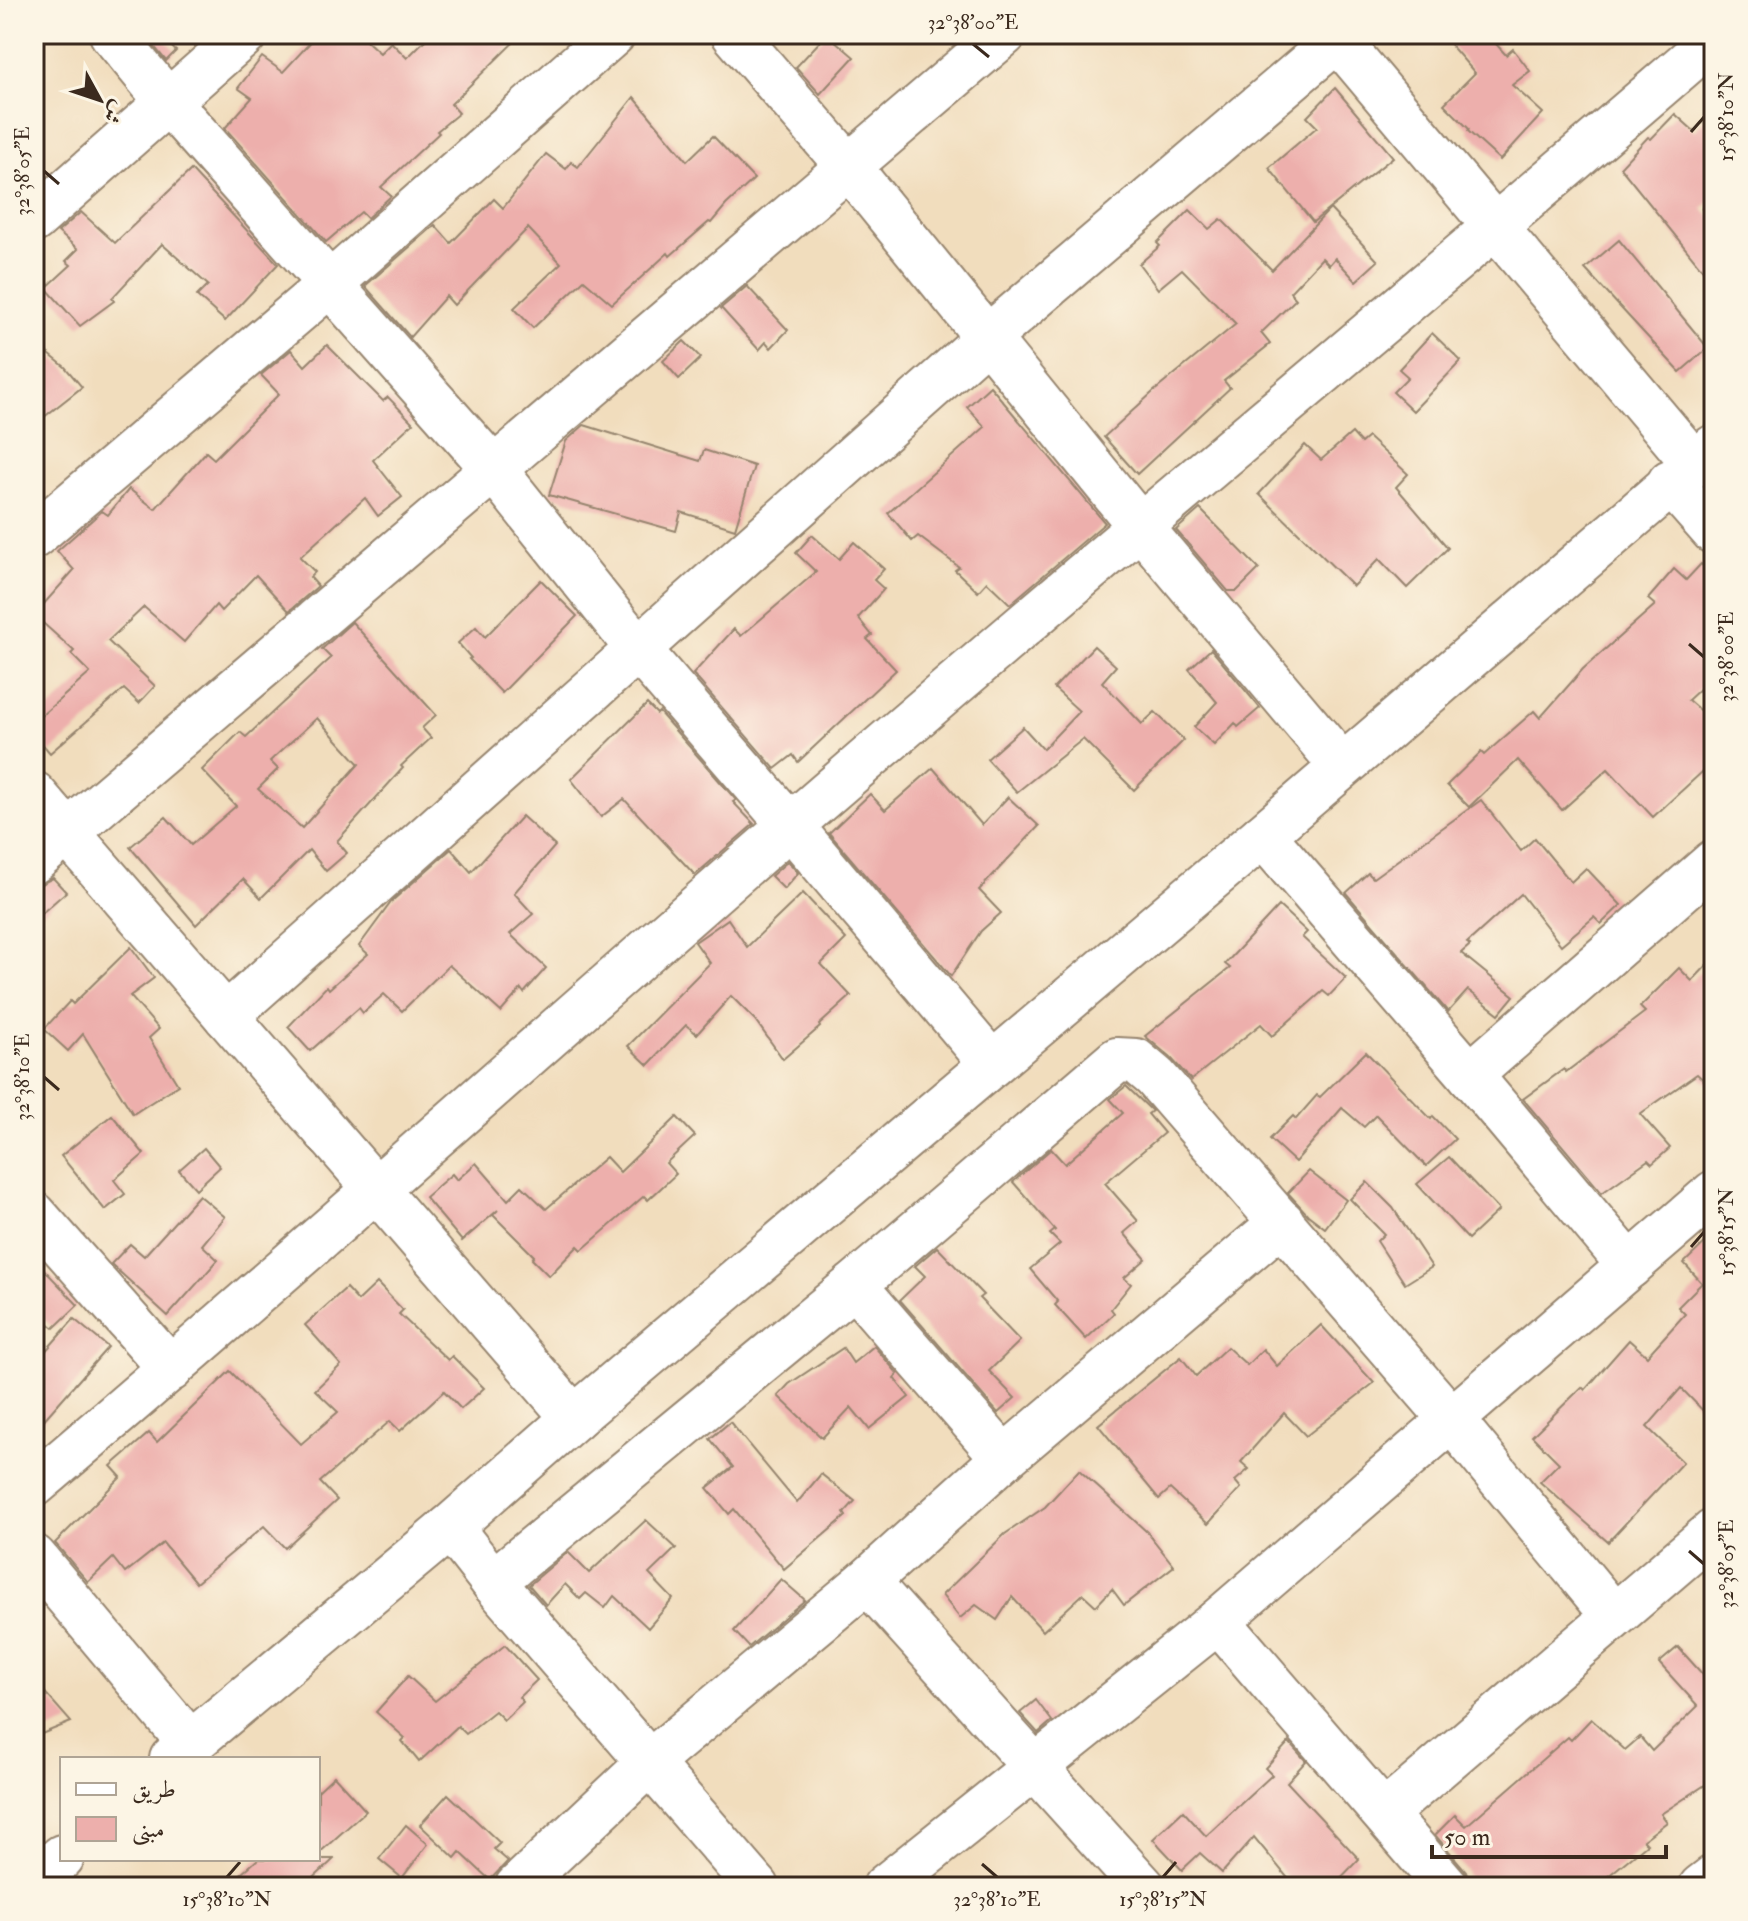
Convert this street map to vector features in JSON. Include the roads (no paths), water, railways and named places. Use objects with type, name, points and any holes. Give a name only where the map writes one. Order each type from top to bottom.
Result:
[{"type":"street","points":[[112,34],[168,102],[493,468],[638,649],[992,1064]]},
{"type":"street","points":[[34,220],[245,34]]},
{"type":"street","points":[[34,536],[330,284],[613,34]]},
{"type":"street","points":[[734,34],[848,166],[986,339],[1342,766]]},
{"type":"street","points":[[34,861],[1004,34]]},
{"type":"street","points":[[226,1016],[986,339],[1338,36],[1693,464],[1714,532]]},
{"type":"street","points":[[34,1485],[377,1190],[790,825],[1140,526],[1496,229],[1714,39]]},
{"type":"street","points":[[34,1557],[181,1751],[450,1527],[574,1418],[1263,835],[1693,464]]},
{"type":"street","points":[[34,794],[574,1418]]},
{"type":"street","points":[[1263,835],[1630,1266]]},
{"type":"street","points":[[1470,1075],[1714,862]]},
{"type":"street","points":[[493,1582],[854,1285],[1117,1060],[1136,1061],[1155,1077],[1451,1419],[1613,1615]]},
{"type":"street","points":[[885,1887],[1218,1621],[1714,1193]]},
{"type":"street","points":[[34,1214],[171,1369]]},
{"type":"street","points":[[517,1887],[649,1763],[867,1581],[1004,1458],[1282,1222]]},
{"type":"street","points":[[854,1285],[1004,1458]]},
{"type":"street","points":[[450,1527],[493,1582],[757,1887]]},
{"type":"street","points":[[1385,1813],[1714,1531]]},
{"type":"street","points":[[867,1581],[1143,1887]]},
{"type":"street","points":[[1218,1621],[1447,1887]]},
{"type":"street","points":[[1701,1887],[1714,1877]]}]
